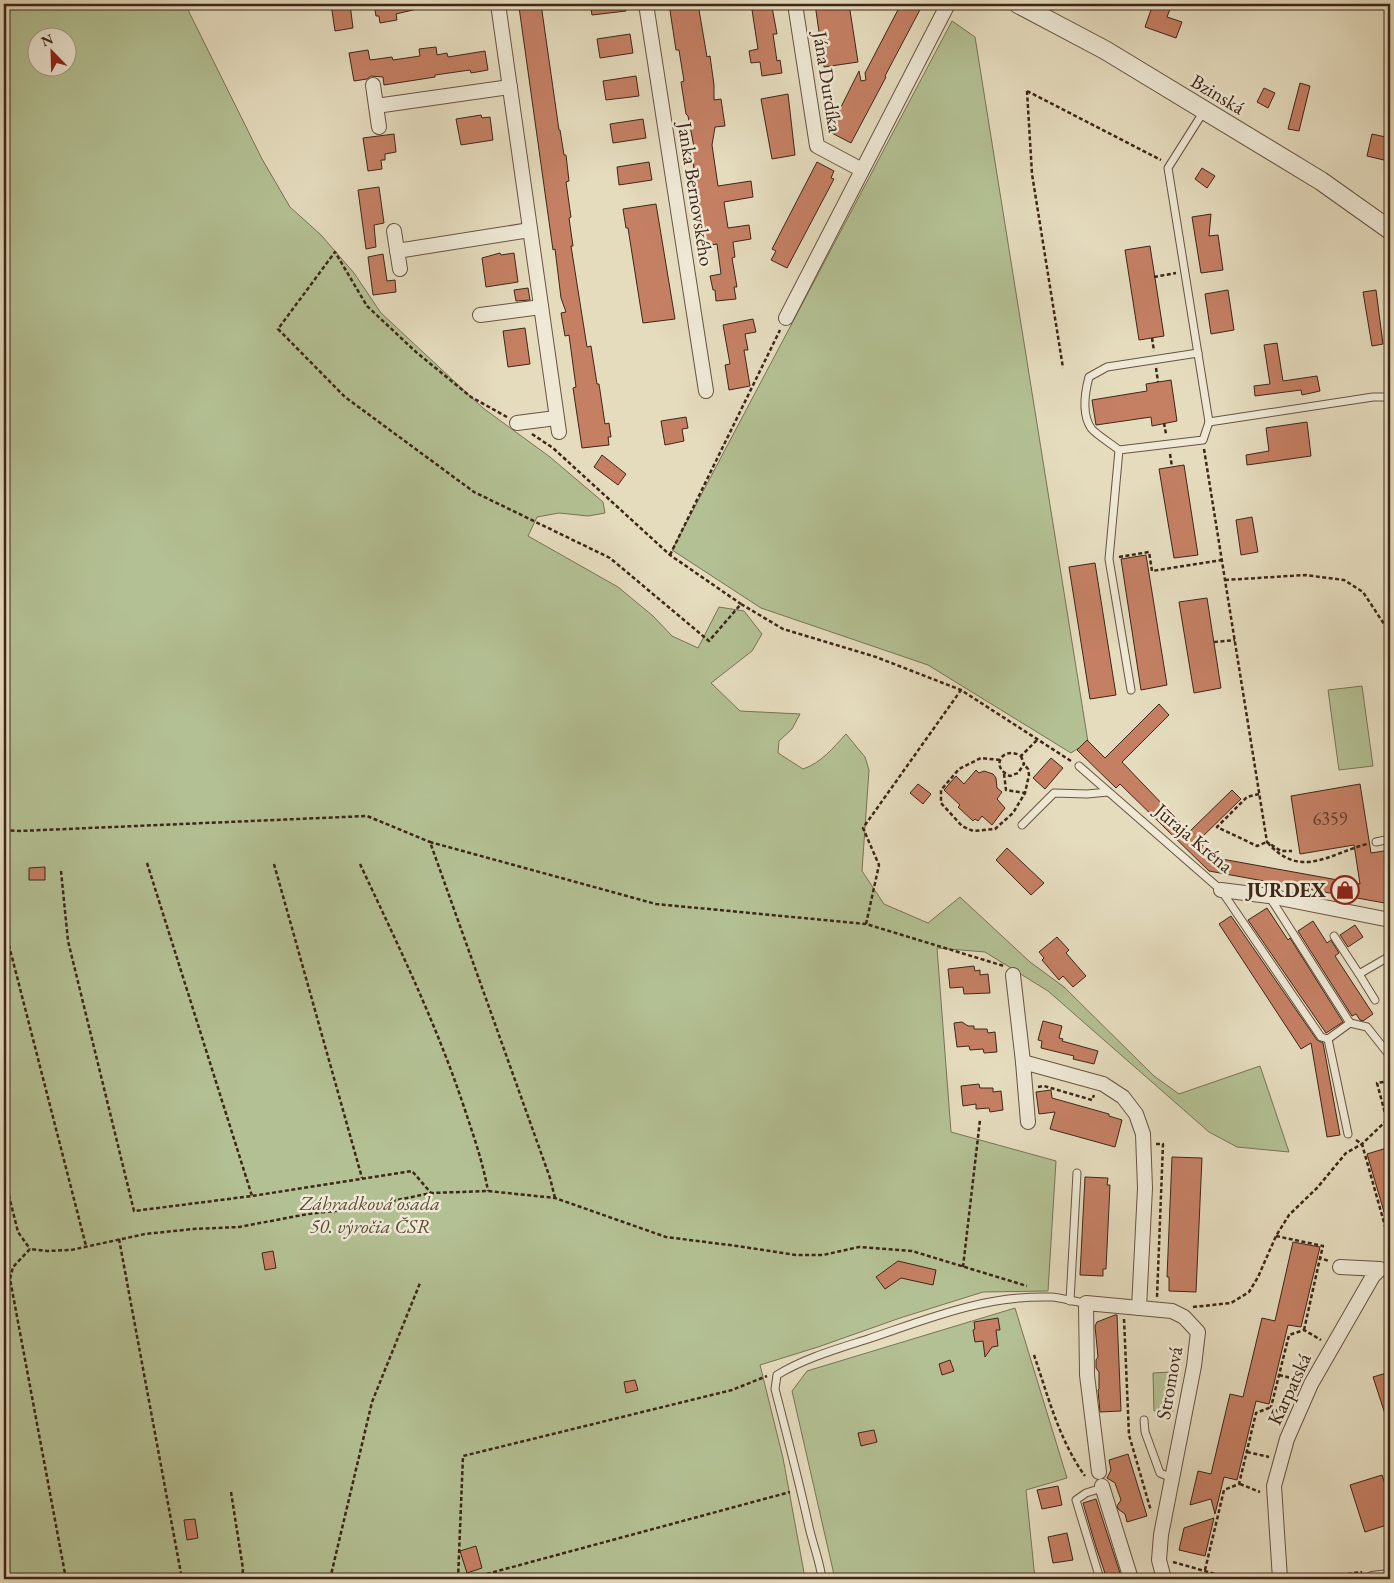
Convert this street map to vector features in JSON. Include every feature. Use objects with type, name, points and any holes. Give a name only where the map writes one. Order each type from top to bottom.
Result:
[{"type":"street","points":[[498,4],[559,432]]},
{"type":"street","name":"Janka Bernovského","points":[[646,4],[706,391]]},
{"type":"street","name":"Jána Durdíka","points":[[795,4],[818,146],[862,170]]},
{"type":"street","points":[[786,318],[948,4]]},
{"type":"street","name":"Bzinská","points":[[1018,4],[1105,50],[1321,181],[1390,230]]},
{"type":"street","points":[[373,85],[379,127]]},
{"type":"street","points":[[376,106],[510,87]]},
{"type":"street","points":[[397,251],[530,230]]},
{"type":"street","points":[[394,231],[400,269]]},
{"type":"street","points":[[480,315],[541,307]]},
{"type":"street","points":[[517,423],[556,418]]},
{"type":"street","name":"Juraja Kréna","points":[[1221,890],[1269,896],[1390,920]]},
{"type":"street","points":[[1013,975],[1028,1122]]},
{"type":"street","points":[[1022,1062],[1103,1084],[1123,1097],[1136,1114],[1143,1134],[1145,1188],[1139,1308]]},
{"type":"street","name":"Karpatská","points":[[1280,1579],[1274,1486],[1287,1439],[1311,1384],[1373,1276],[1380,1269],[1340,1267]]},
{"type":"street","points":[[1099,1472],[1086,1375],[1086,1303],[1172,1311],[1184,1317]]},
{"type":"street","name":"Stromová","points":[[1164,1579],[1159,1560],[1161,1535],[1194,1366],[1198,1332],[1184,1317]]},
{"type":"street","points":[[1101,1488],[1131,1579]]},
{"type":"street","points":[[1372,1575],[1388,1578]]},
{"type":"lane","points":[[1198,353],[1107,367],[1089,377],[1085,392],[1086,412],[1091,428],[1119,450],[1203,440],[1209,422],[1185,271],[1168,168],[1204,110]]},
{"type":"lane","points":[[1209,422],[1373,397],[1390,397]]},
{"type":"lane","points":[[1119,450],[1109,559],[1131,690]]},
{"type":"lane","name":"Juraja Kréna","points":[[1079,766],[1221,890]]},
{"type":"lane","points":[[1022,824],[1054,793],[1087,794],[1108,792]]},
{"type":"lane","points":[[1376,842],[1390,839]]},
{"type":"lane","points":[[1221,890],[1321,1037],[1328,1039]]},
{"type":"lane","points":[[1269,896],[1350,1023],[1367,1027],[1390,1056]]},
{"type":"lane","points":[[1334,936],[1375,1000]]},
{"type":"lane","points":[[1359,974],[1390,956]]},
{"type":"lane","points":[[1328,1039],[1350,1023]]},
{"type":"lane","points":[[1328,1039],[1348,1134]]},
{"type":"lane","points":[[1070,1301],[1077,1173]]},
{"type":"lane","points":[[822,1579],[819,1560],[809,1530],[801,1489],[775,1389],[777,1375],[791,1366],[823,1354],[964,1306],[1004,1299],[1054,1297],[1086,1303]]},
{"type":"lane","points":[[1144,1420],[1145,1432],[1160,1473],[1172,1478]]},
{"type":"lane","points":[[1100,1579],[1076,1500],[1086,1493],[1101,1488]]},
{"type":"path","points":[[1063,368],[1032,174],[1027,91],[1170,164]]},
{"type":"path","points":[[741,604],[710,641],[610,558],[474,492],[345,396],[278,329],[335,252],[367,306],[416,352],[471,397],[517,423],[538,440],[553,448],[670,555],[741,604],[783,629],[876,657],[961,690],[1079,766]]},
{"type":"path","points":[[1154,277],[1185,271]]},
{"type":"path","points":[[670,555],[786,318]]},
{"type":"path","points":[[1203,440],[1267,842],[1274,850],[1287,859],[1300,862],[1323,860],[1350,848],[1376,842]]},
{"type":"path","points":[[1109,559],[1149,552],[1152,572],[1222,560]]},
{"type":"path","points":[[1225,580],[1305,575],[1344,580],[1363,592],[1384,624],[1390,637]]},
{"type":"path","points":[[1214,642],[1235,640]]},
{"type":"path","points":[[866,924],[879,865],[863,828],[961,690]]},
{"type":"path","points":[[1021,756],[1038,740]]},
{"type":"path","points":[[1000,760],[980,758],[959,769],[941,790],[941,803],[962,826],[973,831],[994,829],[1013,813],[1025,793],[1029,775],[1028,768],[1021,756],[1009,753],[1003,755],[999,767],[1004,774],[1006,790],[1025,793]]},
{"type":"path","points":[[1004,774],[1010,776],[1018,773],[1024,764]]},
{"type":"path","points":[[1259,794],[1248,797],[1216,827],[1257,846],[1267,842]]},
{"type":"path","points":[[4,830],[20,831],[367,816],[430,842],[656,904],[866,924],[1006,967],[1013,975]]},
{"type":"path","points":[[430,842],[550,1178],[555,1198]]},
{"type":"path","points":[[1267,842],[1281,851],[1292,850]]},
{"type":"path","points":[[147,863],[252,1196]]},
{"type":"path","points":[[274,864],[362,1178]]},
{"type":"path","points":[[360,864],[433,1022],[461,1097],[481,1160],[488,1191]]},
{"type":"path","points":[[61,871],[68,941],[134,1211],[252,1196],[412,1171],[431,1193]]},
{"type":"path","points":[[4,926],[86,1246]]},
{"type":"path","points":[[1390,1081],[1377,1083],[1390,1132]]},
{"type":"path","points":[[1025,1087],[1044,1086],[1092,1100]]},
{"type":"path","points":[[1184,1317],[1190,1307],[1231,1303],[1249,1292],[1258,1277],[1276,1236],[1289,1215],[1317,1188],[1346,1152],[1362,1144],[1390,1117]]},
{"type":"path","points":[[963,1267],[980,1120]]},
{"type":"path","points":[[1348,1134],[1362,1144],[1390,1244]]},
{"type":"path","points":[[4,1176],[18,1232],[30,1249],[48,1251],[71,1250],[145,1234],[193,1228],[239,1227],[308,1214],[354,1209],[431,1193],[488,1191],[555,1198],[666,1237],[796,1255],[824,1255],[859,1247],[912,1251],[1034,1288],[1054,1297]]},
{"type":"path","points":[[1276,1236],[1323,1246],[1304,1330]]},
{"type":"path","points":[[119,1239],[182,1579]]},
{"type":"path","points":[[30,1249],[13,1267],[10,1279],[66,1579]]},
{"type":"path","points":[[1320,1258],[1340,1267]]},
{"type":"path","points":[[330,1579],[372,1402],[420,1283]]},
{"type":"path","points":[[1304,1330],[1326,1344]]},
{"type":"path","points":[[1271,1407],[1289,1336],[1304,1330]]},
{"type":"path","points":[[1034,1355],[1059,1429],[1078,1466],[1087,1478],[1101,1488]]},
{"type":"path","points":[[1279,1375],[1306,1381]]},
{"type":"path","points":[[458,1579],[463,1456],[732,1390],[763,1377]]},
{"type":"path","points":[[1271,1407],[1290,1418]]},
{"type":"path","points":[[1240,1484],[1256,1413],[1271,1407]]},
{"type":"path","points":[[1247,1452],[1275,1458]]},
{"type":"path","points":[[1390,1464],[1385,1465],[1390,1482]]},
{"type":"path","points":[[1205,1570],[1224,1490],[1240,1484],[1261,1493]]},
{"type":"path","points":[[231,1492],[242,1579]]},
{"type":"path","points":[[468,1579],[792,1492]]},
{"type":"path","points":[[1159,1560],[1205,1570],[1233,1579]]},
{"type":"path","points":[[1309,1579],[1372,1575]]},
{"type":"green space","name":"Záhradková osada 50. výročia ČSR","points":[[4,4],[185,4],[262,159],[290,207],[321,235],[354,273],[381,313],[483,408],[550,457],[603,502],[605,513],[588,516],[559,513],[537,517],[528,536],[618,587],[653,616],[672,636],[698,648],[719,607],[744,611],[762,634],[752,651],[711,683],[740,711],[800,714],[792,729],[779,741],[778,753],[803,769],[821,759],[846,734],[865,757],[869,770],[862,871],[884,904],[928,923],[960,897],[1030,962],[1064,987],[1154,1076],[1179,1094],[1260,1066],[1289,1152],[1237,1147],[1209,1132],[1048,991],[985,952],[937,948],[951,1132],[1056,1161],[1048,1291],[983,1292],[760,1365],[783,1458],[805,1578],[4,1579]]},
{"type":"green space","points":[[952,21],[975,37],[1088,742],[1071,753],[928,665],[761,608],[672,550]]},
{"type":"green space","points":[[1362,686],[1373,766],[1339,770],[1328,690]]},
{"type":"green space","points":[[1015,1308],[1067,1478],[1026,1490],[1035,1579],[835,1579],[792,1391],[807,1371]]},
{"type":"green space","points":[[1172,1372],[1173,1411],[1154,1411],[1153,1373]]},
{"type":"building","points":[[331,4],[350,4],[353,28],[335,31]]},
{"type":"building","points":[[374,4],[417,4],[417,9],[396,14],[397,20],[380,23],[379,16],[376,16]]},
{"type":"building","points":[[541,4],[559,130],[564,155],[566,155],[569,181],[566,182],[573,246],[571,246],[587,347],[591,346],[605,424],[609,423],[611,437],[608,437],[609,445],[582,448],[573,388],[576,387],[569,335],[565,336],[561,313],[566,312],[561,298],[555,249],[553,250],[519,7]]},
{"type":"building","points":[[590,4],[625,4],[626,11],[592,15]]},
{"type":"building","points":[[669,4],[698,4],[707,57],[710,56],[714,100],[721,99],[725,126],[715,127],[712,145],[718,186],[751,181],[753,197],[724,202],[728,228],[749,225],[751,239],[733,242],[735,257],[732,258],[737,287],[734,287],[736,299],[716,301],[715,290],[713,290],[710,276],[721,274],[717,244],[705,246],[691,148],[694,147],[686,114],[681,82],[684,81],[679,50],[676,50]]},
{"type":"building","points":[[815,4],[849,4],[858,62],[824,67]]},
{"type":"building","points":[[901,4],[923,4],[851,143],[826,130],[836,110],[839,111],[859,71],[861,81],[866,80],[865,73]]},
{"type":"building","points":[[1153,4],[1172,4],[1167,17],[1182,22],[1176,38],[1145,27]]},
{"type":"building","points":[[772,7],[777,34],[773,34],[777,61],[780,60],[782,73],[762,76],[760,62],[751,63],[749,51],[758,49],[752,10]]},
{"type":"building","points":[[630,34],[633,53],[600,58],[597,39]]},
{"type":"building","points":[[436,47],[437,55],[447,53],[448,57],[485,51],[488,70],[471,73],[470,70],[435,75],[435,77],[384,85],[383,77],[371,76],[367,79],[354,81],[349,53],[368,50],[370,60],[392,57],[393,60],[420,56],[419,49]]},
{"type":"building","points":[[636,76],[639,96],[606,100],[603,81]]},
{"type":"building","points":[[1300,83],[1310,86],[1299,131],[1288,129]]},
{"type":"building","points":[[1264,88],[1275,93],[1268,108],[1257,102]]},
{"type":"building","points":[[788,94],[795,155],[772,159],[761,99]]},
{"type":"building","points":[[481,115],[482,118],[490,117],[493,140],[461,145],[456,119]]},
{"type":"building","points":[[643,119],[646,138],[613,143],[610,124]]},
{"type":"building","points":[[394,134],[396,152],[385,154],[385,160],[381,160],[382,169],[368,171],[363,138]]},
{"type":"building","points":[[1372,134],[1390,138],[1388,161],[1367,156]]},
{"type":"building","points":[[649,162],[652,180],[619,185],[617,167]]},
{"type":"building","points":[[817,162],[834,171],[831,178],[834,179],[787,268],[771,260],[776,251],[772,249]]},
{"type":"building","points":[[1202,168],[1215,176],[1207,188],[1195,179]]},
{"type":"building","points":[[379,187],[384,223],[374,225],[376,247],[366,249],[358,190]]},
{"type":"building","points":[[656,204],[675,319],[643,323],[628,228],[626,228],[623,209]]},
{"type":"building","points":[[1211,214],[1209,236],[1218,235],[1223,270],[1201,273],[1192,217]]},
{"type":"building","points":[[1150,246],[1164,336],[1139,340],[1125,250]]},
{"type":"building","points":[[500,253],[501,255],[514,253],[518,282],[486,287],[482,258]]},
{"type":"building","points":[[383,254],[387,281],[395,280],[396,292],[373,295],[368,257]]},
{"type":"building","points":[[528,288],[530,300],[516,301],[514,290]]},
{"type":"building","points":[[1228,290],[1234,330],[1211,334],[1205,294]]},
{"type":"building","points":[[1376,290],[1383,344],[1372,346],[1363,292]]},
{"type":"building","points":[[753,319],[756,332],[745,334],[748,350],[744,350],[750,386],[729,390],[725,365],[730,364],[723,325]]},
{"type":"building","points":[[525,328],[530,364],[508,367],[503,331]]},
{"type":"building","points":[[1277,343],[1283,381],[1317,376],[1320,391],[1302,395],[1301,390],[1255,396],[1254,386],[1270,384],[1264,345]]},
{"type":"building","points":[[1171,380],[1177,421],[1152,426],[1151,417],[1096,425],[1092,400],[1147,391],[1146,384]]},
{"type":"building","points":[[686,417],[688,428],[682,429],[684,441],[665,445],[661,421]]},
{"type":"building","points":[[1307,422],[1311,456],[1247,465],[1246,455],[1269,451],[1266,428]]},
{"type":"building","points":[[602,455],[626,474],[618,485],[594,467]]},
{"type":"building","points":[[1184,465],[1198,555],[1174,558],[1159,469]]},
{"type":"building","points":[[1252,517],[1258,552],[1241,555],[1236,520]]},
{"type":"building","points":[[1146,555],[1167,685],[1141,690],[1121,559]]},
{"type":"building","points":[[1095,563],[1116,695],[1090,699],[1069,567]]},
{"type":"building","points":[[1207,598],[1221,688],[1194,693],[1179,602]]},
{"type":"building","points":[[1159,704],[1169,715],[1122,762],[1189,832],[1232,790],[1241,799],[1198,841],[1216,858],[1360,884],[1354,845],[1300,854],[1291,796],[1360,784],[1371,853],[1390,850],[1390,904],[1209,871],[1120,784],[1116,788],[1077,750],[1087,740],[1105,758]]},
{"type":"building","points":[[1051,758],[1063,768],[1045,789],[1033,778]]},
{"type":"building","points":[[976,770],[979,773],[984,771],[993,774],[996,778],[997,788],[1002,792],[997,799],[1005,808],[992,825],[982,816],[978,821],[975,819],[973,821],[944,790],[956,776],[964,784]]},
{"type":"building","points":[[918,784],[931,794],[923,804],[910,793]]},
{"type":"building","points":[[1007,848],[1044,883],[1031,895],[996,860]]},
{"type":"building","points":[[45,867],[45,880],[29,880],[29,868]]},
{"type":"building","points":[[1267,908],[1288,940],[1290,938],[1343,1022],[1326,1033],[1248,920]]},
{"type":"building","points":[[1231,916],[1317,1040],[1323,1043],[1340,1135],[1327,1137],[1311,1043],[1301,1049],[1219,924]]},
{"type":"building","points":[[1313,921],[1327,943],[1331,940],[1339,953],[1335,956],[1373,1014],[1363,1021],[1356,1014],[1352,1016],[1298,931]]},
{"type":"building","points":[[1355,925],[1363,937],[1348,947],[1340,935]]},
{"type":"building","points":[[1057,937],[1069,950],[1066,953],[1086,976],[1073,987],[1063,976],[1059,980],[1042,960],[1044,958],[1039,952]]},
{"type":"building","points":[[974,966],[975,971],[980,970],[980,975],[988,974],[990,993],[964,994],[963,987],[950,988],[948,969]]},
{"type":"building","points":[[1043,1021],[1062,1026],[1059,1038],[1063,1039],[1062,1041],[1098,1051],[1094,1064],[1073,1059],[1074,1056],[1041,1048],[1042,1041],[1038,1040]]},
{"type":"building","points":[[962,1022],[968,1026],[974,1026],[974,1029],[987,1029],[988,1033],[995,1032],[997,1052],[984,1053],[983,1049],[970,1050],[969,1046],[957,1047],[954,1023]]},
{"type":"building","points":[[979,1084],[980,1088],[993,1088],[993,1092],[1001,1091],[1003,1110],[990,1112],[989,1108],[976,1109],[976,1104],[963,1106],[961,1086]]},
{"type":"building","points":[[1051,1090],[1052,1098],[1109,1114],[1109,1116],[1122,1120],[1115,1147],[1050,1129],[1055,1112],[1039,1114],[1036,1092]]},
{"type":"building","points":[[1390,1147],[1390,1222],[1387,1222],[1367,1154]]},
{"type":"building","points":[[1172,1157],[1202,1158],[1196,1292],[1169,1291],[1169,1277],[1167,1277]]},
{"type":"building","points":[[1085,1177],[1108,1178],[1107,1185],[1110,1185],[1106,1269],[1103,1269],[1103,1276],[1080,1275]]},
{"type":"building","points":[[1293,1242],[1320,1247],[1301,1327],[1288,1325],[1269,1404],[1256,1401],[1237,1480],[1224,1477],[1215,1514],[1211,1499],[1190,1505],[1198,1471],[1211,1474],[1230,1394],[1243,1397],[1262,1318],[1275,1321]]},
{"type":"building","points":[[273,1251],[276,1268],[265,1270],[262,1253]]},
{"type":"building","points":[[898,1261],[936,1270],[933,1285],[901,1278],[885,1289],[876,1277]]},
{"type":"building","points":[[1117,1315],[1121,1411],[1100,1412],[1095,1326],[1097,1322]]},
{"type":"building","points":[[998,1318],[1000,1330],[996,1330],[998,1346],[992,1347],[985,1357],[983,1341],[975,1342],[974,1322]]},
{"type":"building","points":[[950,1360],[954,1371],[942,1375],[939,1364]]},
{"type":"building","points":[[1390,1372],[1390,1423],[1388,1423],[1373,1377]]},
{"type":"building","points":[[635,1380],[638,1390],[626,1393],[624,1382]]},
{"type":"building","points":[[874,1430],[877,1442],[861,1446],[858,1433]]},
{"type":"building","points":[[1128,1454],[1147,1516],[1127,1522],[1125,1514],[1117,1506],[1121,1500],[1115,1483],[1107,1478],[1111,1470],[1109,1460]]},
{"type":"building","points":[[1382,1475],[1387,1491],[1390,1490],[1390,1524],[1365,1532],[1350,1485]]},
{"type":"building","points":[[1058,1486],[1062,1505],[1042,1509],[1037,1490]]},
{"type":"building","points":[[1096,1499],[1122,1579],[1107,1579],[1096,1547],[1083,1503]]},
{"type":"building","points":[[1214,1518],[1205,1556],[1179,1550],[1184,1528]]},
{"type":"building","points":[[195,1519],[198,1538],[187,1540],[184,1520]]},
{"type":"building","points":[[1067,1533],[1073,1560],[1053,1563],[1048,1537]]},
{"type":"building","points":[[476,1546],[482,1568],[467,1573],[460,1551]]},
{"type":"place","name":"JURDEX","points":[[1345,890]]}]
